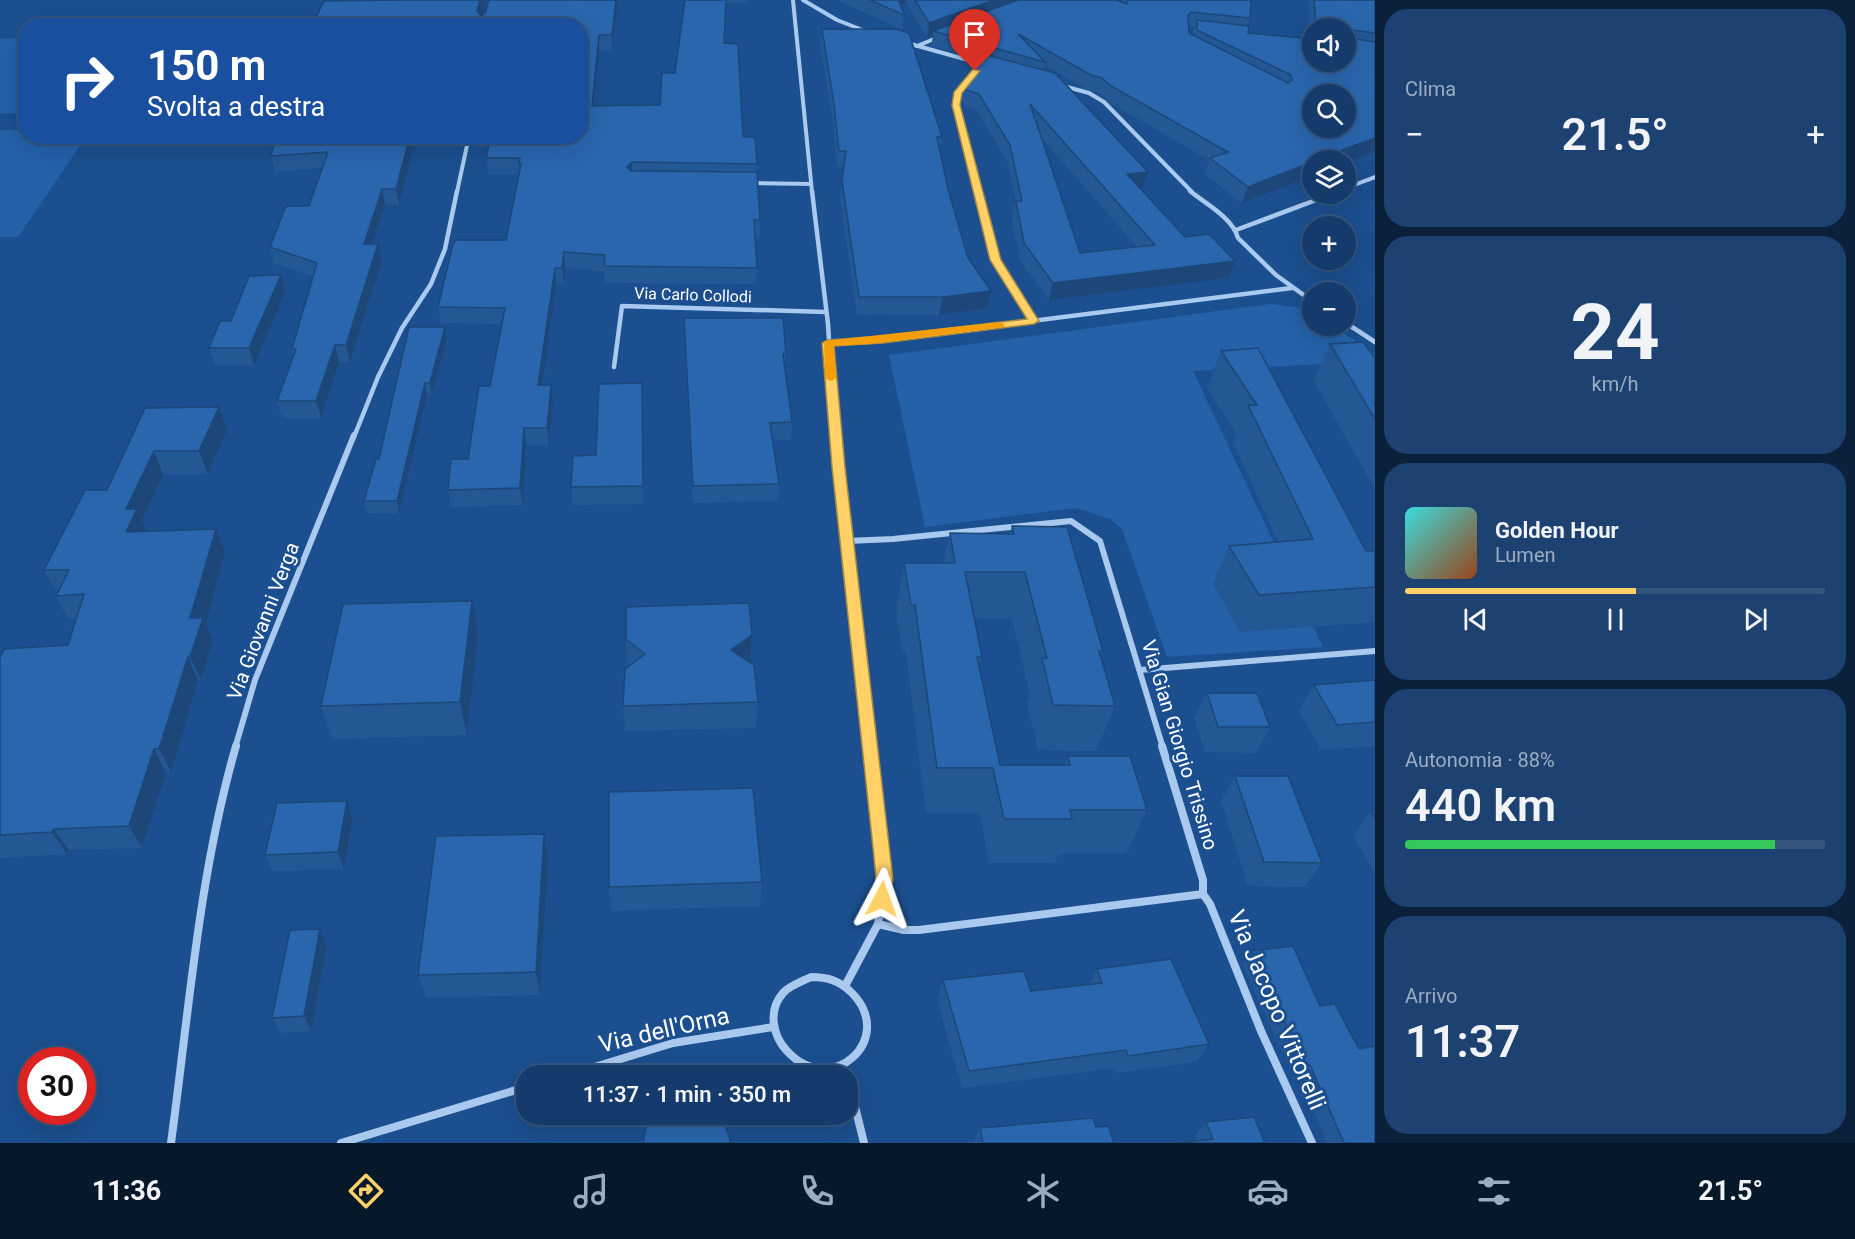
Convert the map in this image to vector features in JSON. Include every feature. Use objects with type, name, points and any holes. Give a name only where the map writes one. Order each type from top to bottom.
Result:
[{"type":"street","points":[[793,0],[826,312],[847,541],[885,879],[878,924],[845,986]]},
{"type":"street","points":[[803,0],[837,20],[874,34]]},
{"type":"street","points":[[917,46],[943,35]]},
{"type":"street","points":[[896,40],[994,68]]},
{"type":"street","points":[[983,65],[956,98],[958,116],[996,260],[1034,321]]},
{"type":"street","points":[[1058,85],[1089,93],[1104,102],[1189,190],[1216,210],[1236,230],[1238,238],[1302,294]]},
{"type":"street","name":"Via Giovanni Verga","points":[[171,1143],[205,891],[227,777],[255,680],[374,386],[402,328],[431,284],[445,249],[468,144]]},
{"type":"street","points":[[1356,184],[1375,177]]},
{"type":"street","points":[[751,183],[811,184]]},
{"type":"street","points":[[1236,230],[1305,204]]},
{"type":"street","points":[[828,343],[875,340],[1292,288]]},
{"type":"street","name":"Via Carlo Collodi","points":[[614,367],[622,306],[826,312]]},
{"type":"street","points":[[1356,330],[1375,342]]},
{"type":"street","name":"Via Gian Giorgio Trissino","points":[[847,541],[893,539],[1071,521],[1100,541],[1203,879],[1203,894]]},
{"type":"street","points":[[1140,670],[1375,651]]},
{"type":"street","points":[[878,924],[904,930],[919,930],[1203,894]]},
{"type":"street","name":"Via Jacopo Vittorelli","points":[[1203,894],[1210,904],[1261,1031],[1312,1143]]},
{"type":"street","points":[[803,1065],[790,1058],[778,1044],[773,1027],[773,1009],[781,993],[794,982],[811,977],[829,978],[845,986],[859,1000],[867,1018],[867,1037],[858,1054],[844,1065]]},
{"type":"street","name":"Via dell'Orna","points":[[601,1065],[674,1043],[773,1027]]},
{"type":"street","points":[[341,1143],[516,1090]]},
{"type":"street","points":[[858,1115],[864,1143]]},
{"type":"shaded area","points":[[18,38],[18,113],[0,113],[0,39]]},
{"type":"shaded area","points":[[0,130],[18,130],[18,144],[81,144],[18,237],[0,237]]},
{"type":"shaded area","points":[[1270,304],[1302,310],[1302,336],[1348,336],[1375,354],[1375,361],[1193,371],[1323,647],[1167,657],[1122,529],[1110,519],[1076,508],[925,527],[889,355]]},
{"type":"building","points":[[480,0],[477,11],[481,16],[485,13],[489,0],[616,0],[612,35],[599,35],[592,106],[660,105],[662,73],[675,73],[685,0],[726,0],[724,43],[738,44],[743,137],[755,137],[757,164],[632,162],[627,167],[631,171],[757,172],[760,220],[754,220],[757,268],[604,266],[605,255],[564,252],[562,268],[555,268],[538,385],[551,385],[547,428],[524,428],[520,488],[448,490],[451,459],[468,459],[479,386],[490,386],[505,308],[438,307],[453,244],[456,240],[506,240],[521,164],[519,164],[520,158],[486,158],[489,144],[588,144],[588,18],[316,18],[324,1]]},
{"type":"building","points":[[870,0],[899,0],[904,15]]},
{"type":"building","points":[[915,0],[994,0],[929,23]]},
{"type":"building","points":[[1018,0],[1116,0],[1127,4],[1127,0],[1251,0],[1250,18],[1191,12],[1188,16],[1189,33],[1288,83],[1292,80],[1291,75],[1197,30],[1197,20],[1249,26],[1248,33],[1302,38],[1302,72],[1356,72],[1356,39],[1375,42],[1375,138],[1342,150],[1302,150],[1302,166],[1248,187],[1210,158],[1228,152],[1111,86],[1102,78],[1091,75],[1018,34],[1045,62],[933,31]]},
{"type":"building","points":[[1314,0],[1375,0],[1375,33],[1356,31],[1356,18],[1315,18]]},
{"type":"building","points":[[822,29],[896,29],[909,33],[942,137],[937,137],[948,189],[968,258],[991,291],[943,297],[859,297],[842,181],[846,151],[839,151]]},
{"type":"building","points":[[987,55],[1055,73],[1148,172],[1127,174],[1185,237],[1209,234],[1235,261],[1053,283],[1024,243],[1016,201],[1022,201],[1010,145],[979,94],[967,90],[964,79]],"holes":[[[1030,104],[1155,245],[1080,253]]]},
{"type":"building","points":[[274,144],[408,144],[396,189],[382,189],[364,244],[378,244],[346,345],[335,345],[316,401],[277,401],[296,349],[292,349],[317,263],[270,247],[286,206],[309,206],[328,152],[271,156]]},
{"type":"building","points":[[281,275],[249,348],[209,348],[220,321],[231,321],[249,276]]},
{"type":"building","points":[[684,318],[783,318],[786,354],[783,354],[792,422],[770,423],[779,484],[693,486]]},
{"type":"building","points":[[409,327],[445,327],[430,383],[425,383],[397,501],[364,501],[376,459],[379,459]]},
{"type":"building","points":[[1363,342],[1375,358],[1375,419],[1330,344]]},
{"type":"building","points":[[1258,348],[1366,551],[1375,551],[1375,587],[1259,595],[1229,546],[1313,539],[1248,405],[1257,405],[1221,351]]},
{"type":"building","points":[[642,383],[643,486],[571,487],[573,456],[596,455],[599,384]]},
{"type":"building","points":[[219,407],[199,451],[154,451],[126,509],[137,509],[126,532],[216,529],[190,618],[203,618],[190,657],[188,657],[159,749],[154,749],[129,826],[54,829],[52,832],[0,835],[0,658],[4,649],[68,645],[84,594],[56,596],[69,570],[44,570],[85,490],[107,490],[145,408]]},
{"type":"building","points":[[1012,526],[1067,527],[1103,651],[1099,651],[1115,706],[1053,705],[1042,658],[1047,658],[1025,572],[965,572],[982,657],[977,657],[1000,765],[1070,765],[1068,756],[1130,756],[1147,810],[1070,810],[1072,819],[1004,819],[993,768],[937,768],[915,605],[911,605],[904,563],[955,563],[950,533],[1014,534]]},
{"type":"building","points":[[472,601],[460,702],[321,706],[343,604]]},
{"type":"building","points":[[749,603],[752,635],[731,650],[754,665],[758,702],[623,706],[625,669],[645,654],[626,639],[626,607]]},
{"type":"building","points":[[1375,680],[1375,722],[1337,725],[1314,685]]},
{"type":"building","points":[[1207,693],[1257,693],[1270,727],[1218,727]]},
{"type":"building","points":[[1235,776],[1288,776],[1322,863],[1264,862]]},
{"type":"building","points":[[753,788],[762,882],[609,887],[609,792]]},
{"type":"building","points":[[347,801],[338,852],[265,855],[277,803]]},
{"type":"building","points":[[544,834],[536,972],[418,975],[436,836]]},
{"type":"building","points":[[320,929],[304,1016],[272,1018],[290,930]]},
{"type":"building","points":[[1293,946],[1320,1006],[1335,1004],[1359,1049],[1375,1046],[1375,1143],[1344,1143],[1310,1065],[1305,1065],[1252,951]]},
{"type":"building","points":[[1171,959],[1209,1044],[1128,1056],[1126,1050],[969,1071],[943,980],[1024,971],[1031,991],[1102,983],[1097,969]]},
{"type":"building","points":[[1254,1117],[1265,1143],[1176,1143],[1213,1139],[1206,1122]]},
{"type":"building","points":[[1093,1118],[1096,1127],[1108,1126],[1114,1143],[983,1143],[980,1128]]},
{"type":"building","points":[[653,1125],[725,1125],[731,1143],[643,1143],[646,1127]]},
{"type":"slow traffic","points":[[831,378],[828,343],[870,341],[1000,325]]},
{"type":"route","points":[[882,899],[885,879],[883,857],[839,467],[828,343],[858,342],[1034,321],[996,260],[956,105],[958,92],[975,71]]}]
